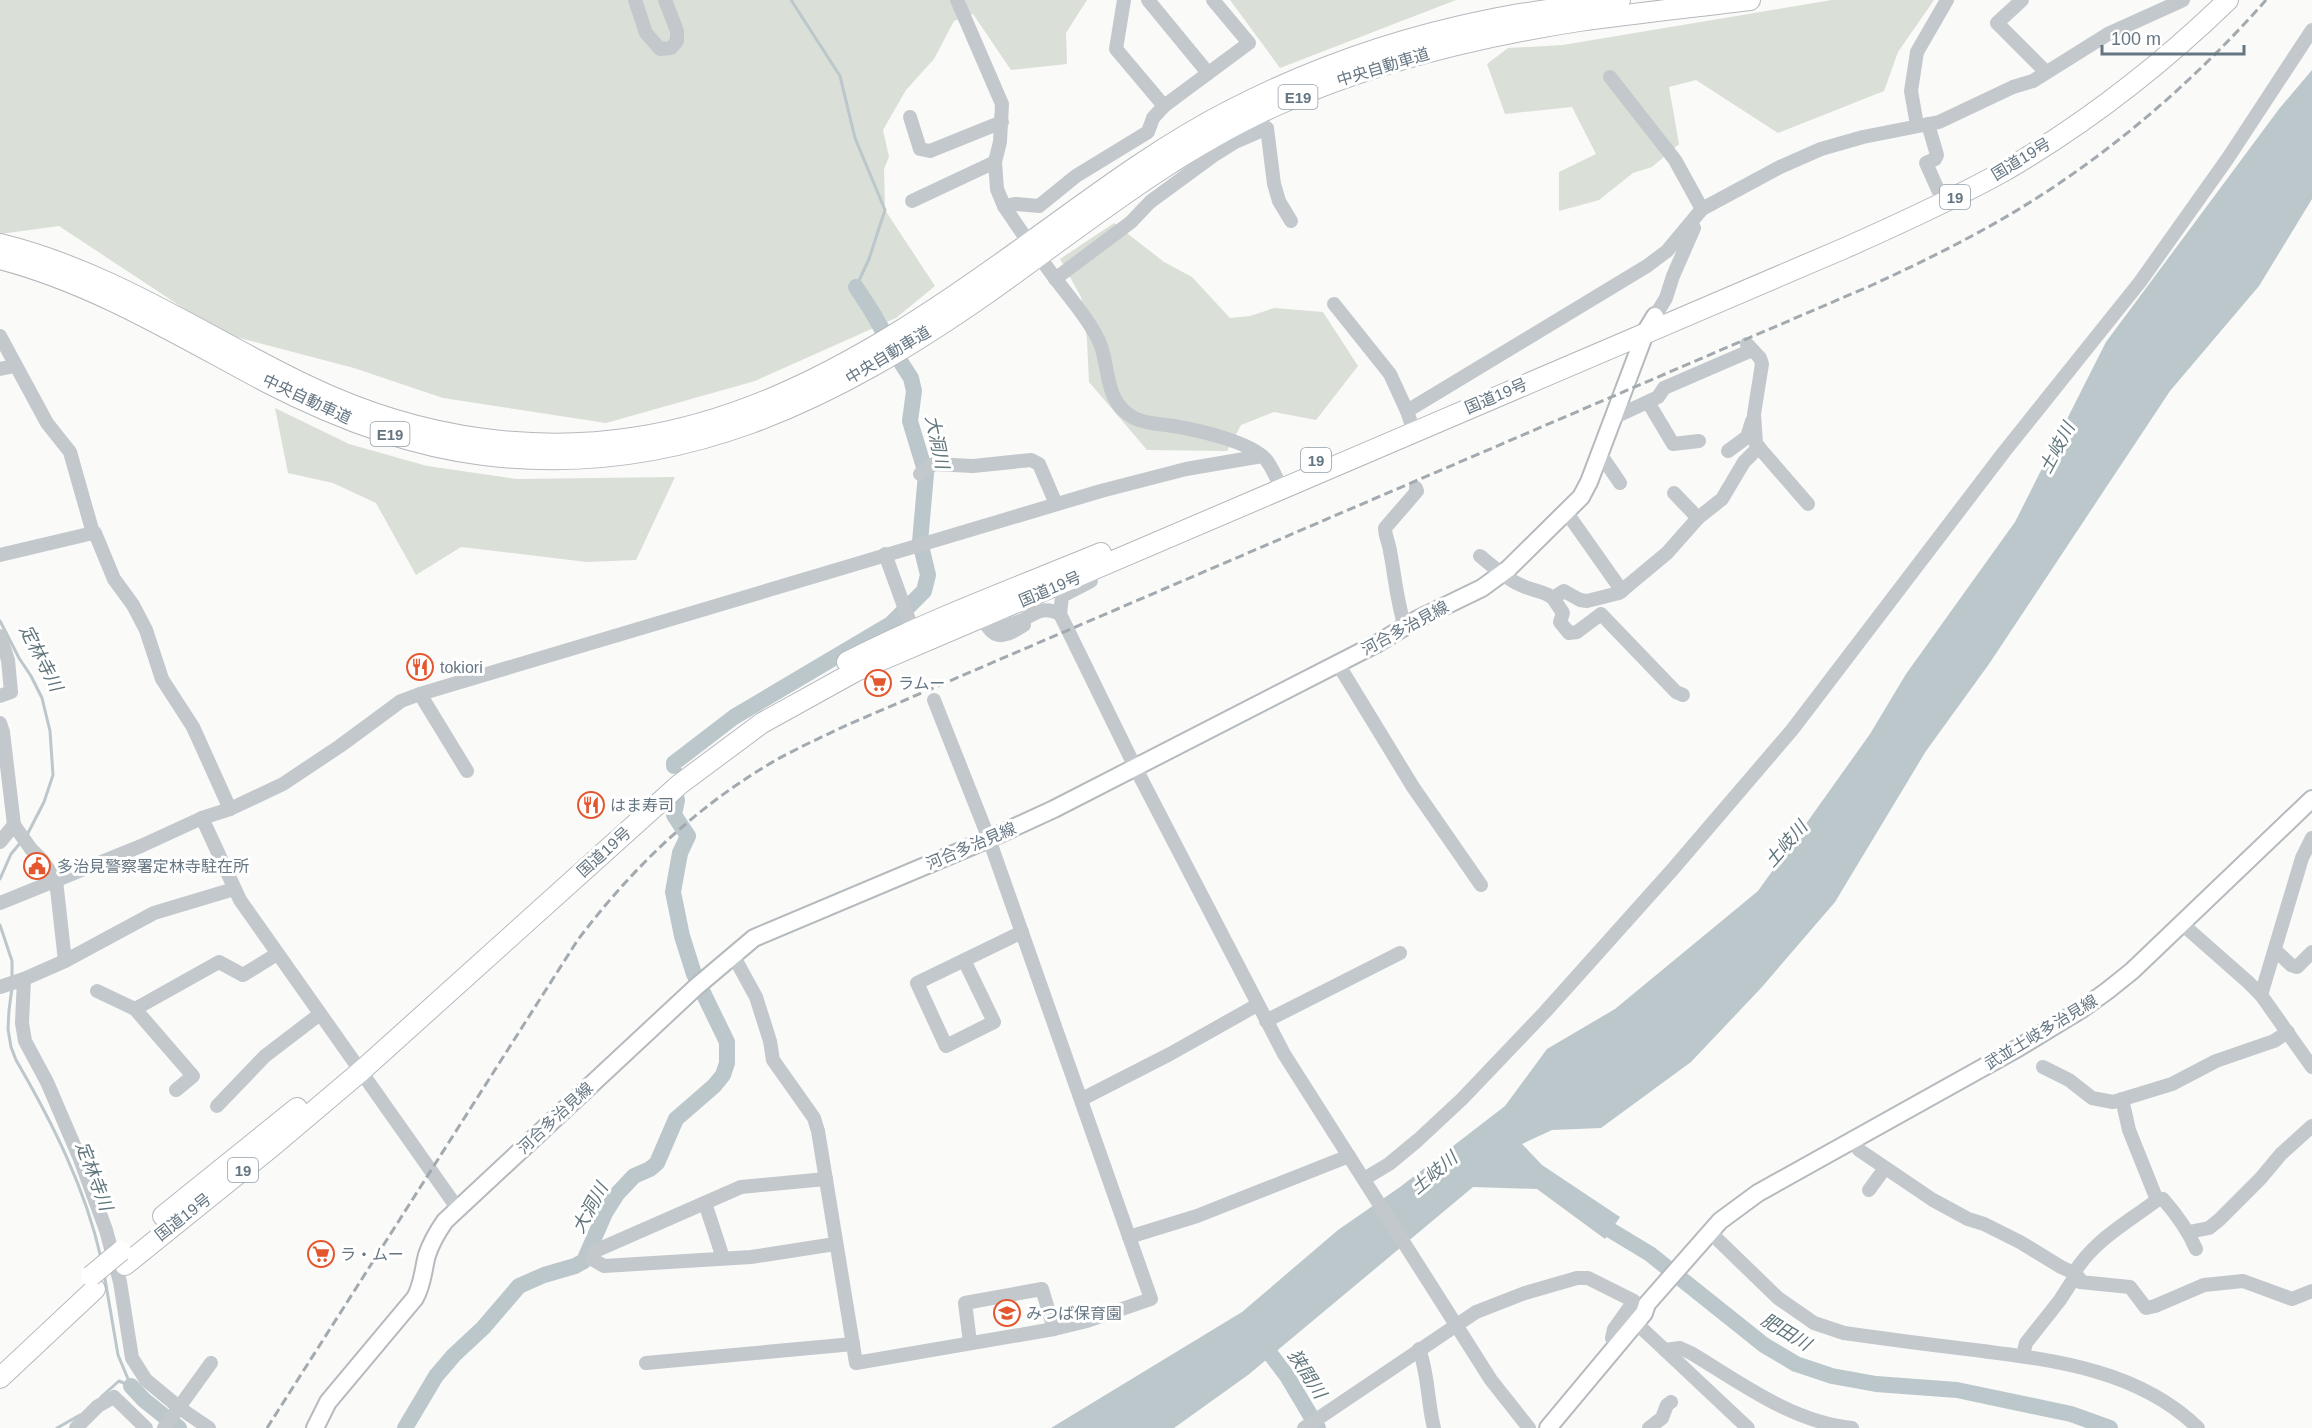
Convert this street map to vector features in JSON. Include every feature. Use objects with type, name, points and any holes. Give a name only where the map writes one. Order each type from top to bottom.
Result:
[{"type":"highway","name":"中央自動車道","points":[[904,338],[1110,183],[1184,136],[1270,91],[1334,65],[1440,31],[1533,11],[1620,0]]},
{"type":"highway","name":"中央自動車道","points":[[0,259],[55,276],[111,300],[336,415],[400,437],[446,449],[484,455],[559,459],[640,454],[725,432],[771,416],[869,351],[904,338],[986,293],[1179,158],[1275,106],[1329,84],[1444,48],[1585,20],[1750,0]]},
{"type":"highway","name":"国道19号","points":[[1651,324],[1939,192],[2021,146],[2087,103],[2150,55],[2212,0]]},
{"type":"highway","name":"国道19号","points":[[357,1068],[615,824],[710,745],[798,688],[878,646],[910,624],[984,612],[1138,551],[1410,421],[1897,225],[1946,202],[2006,169],[2086,118],[2143,75],[2228,0]]},
{"type":"highway","name":"中央自動車道","points":[[0,244],[68,265],[118,286],[285,374],[344,402],[414,426],[451,434],[485,440],[559,444],[638,438],[679,430],[766,402],[804,394]]},
{"type":"highway","name":"国道19号","points":[[0,1360],[357,1068],[680,784],[740,738],[789,707],[856,671],[984,612],[1279,483]]},
{"type":"highway","name":"国道19号","points":[[0,1378],[93,1282]]},
{"type":"main road","name":"河合多治見線","points":[[315,1428],[328,1402],[340,1386],[416,1298],[432,1242],[446,1221],[549,1122],[733,955],[754,938],[771,930],[989,839],[1338,664],[1482,588],[1502,574],[1581,497],[1651,324]]},
{"type":"main road","name":"武並土岐多治見線","points":[[1548,1428],[1617,1344],[1710,1239],[1720,1221],[1769,1186],[2018,1048],[2082,1009],[2132,971],[2312,799]]},
{"type":"street","points":[[635,0],[646,33],[660,49],[671,48],[677,41],[677,31],[665,0]]},
{"type":"street","points":[[957,0],[1002,104],[1002,122],[995,162],[997,189],[1004,206],[1023,234]]},
{"type":"street","points":[[1124,0],[1116,49],[1164,106]]},
{"type":"street","points":[[1148,0],[1208,73]]},
{"type":"street","points":[[1004,206],[1016,204],[1039,206],[1076,176],[1148,132],[1154,118],[1164,106],[1249,43],[1213,0]]},
{"type":"street","points":[[1939,192],[1926,163],[1935,159],[1937,155],[1911,91],[1917,52],[1947,0]]},
{"type":"street","points":[[2022,0],[1997,23],[2046,72]]},
{"type":"street","points":[[1334,304],[1390,374],[1410,421],[1647,266],[1667,251],[1702,209],[1780,167],[1821,149],[1940,122],[1969,110],[2013,87],[2033,81],[2108,34],[2183,0]]},
{"type":"street","points":[[1368,1184],[1418,1140],[1538,1020],[1673,869],[1792,730],[2004,452],[2140,282],[2228,158],[2312,30]]},
{"type":"street","points":[[1610,77],[1675,160],[1702,209]]},
{"type":"street","points":[[910,117],[920,148],[930,151],[1002,122]]},
{"type":"street","points":[[1055,279],[1131,222],[1150,202],[1214,155],[1235,142],[1268,128],[1274,184],[1279,201],[1291,221]]},
{"type":"street","points":[[912,201],[995,162]]},
{"type":"street","points":[[1651,324],[1666,298],[1702,209]]},
{"type":"street","points":[[1044,263],[1100,344],[1109,387],[1114,399],[1124,411],[1148,423],[1186,428],[1227,438],[1262,456],[1279,483]]},
{"type":"street","points":[[0,336],[47,423],[70,452],[93,533],[114,579],[133,605],[146,630],[162,679],[193,728],[230,809]]},
{"type":"street","points":[[1614,418],[1658,397],[1664,388],[1750,347],[1760,358],[1762,364],[1754,419],[1754,436],[1759,447],[1776,464],[1808,504]]},
{"type":"street","points":[[0,369],[15,366]]},
{"type":"street","points":[[1648,402],[1673,444],[1699,441]]},
{"type":"street","points":[[1728,451],[1747,437],[1754,419]]},
{"type":"street","points":[[1553,598],[1564,591],[1580,600],[1587,601],[1622,591],[1666,553],[1698,518],[1722,499],[1743,462],[1759,447]]},
{"type":"street","points":[[0,903],[141,846],[202,818],[230,809],[284,784],[400,701],[1056,504],[1186,469],[1262,456]]},
{"type":"street","points":[[1599,457],[1605,461],[1620,483]]},
{"type":"street","points":[[924,471],[934,464],[973,466],[1031,460],[1039,464],[1056,504]]},
{"type":"street","points":[[1405,627],[1400,612],[1385,528],[1418,491],[1416,488]]},
{"type":"street","points":[[1674,493],[1698,518]]},
{"type":"street","points":[[1567,513],[1622,591]]},
{"type":"street","points":[[0,555],[93,533]]},
{"type":"street","points":[[1138,551],[1062,596],[1060,614],[1067,630],[1266,1021],[1304,1086],[1491,1380],[1529,1428]]},
{"type":"street","points":[[885,554],[910,624]]},
{"type":"street","points":[[1480,556],[1502,574],[1553,598],[1563,613],[1560,622],[1569,633],[1577,632],[1601,614],[1676,692],[1683,694]]},
{"type":"street","points":[[984,612],[1004,624],[1011,625],[1023,621],[1038,611],[1047,609],[1060,614]]},
{"type":"street","points":[[984,612],[992,633],[999,636],[1006,636],[1028,623],[1047,616],[1052,617],[1067,630]]},
{"type":"street","points":[[0,636],[8,660],[11,692],[0,696]]},
{"type":"street","points":[[1338,664],[1413,787],[1480,885]]},
{"type":"street","points":[[420,694],[467,771]]},
{"type":"street","points":[[733,955],[756,998],[770,1041],[772,1059],[814,1118],[818,1131],[856,1363],[1054,1329],[1087,1321],[1150,1299],[1082,1099],[989,839],[933,700]]},
{"type":"street","points":[[0,723],[5,792],[14,825],[30,849],[42,860],[56,880],[65,961]]},
{"type":"street","points":[[202,818],[234,889],[277,954],[458,1209]]},
{"type":"street","points":[[0,842],[14,825]]},
{"type":"street","points":[[2261,995],[2302,858],[2312,838]]},
{"type":"street","points":[[0,987],[65,961],[154,914],[234,889]]},
{"type":"street","points":[[2181,923],[2261,995],[2310,1058]]},
{"type":"street","points":[[964,960],[994,1022],[946,1046],[917,983],[964,960],[1022,932]]},
{"type":"street","points":[[2276,951],[2291,965],[2297,967],[2312,952]]},
{"type":"street","points":[[1266,1021],[1400,953]]},
{"type":"street","points":[[135,1009],[219,962],[243,975],[277,954]]},
{"type":"street","points":[[24,979],[22,1023],[25,1041],[75,1149],[106,1230],[120,1282],[132,1358],[146,1380],[209,1428]]},
{"type":"street","points":[[97,991],[135,1009],[193,1076],[176,1090]]},
{"type":"street","points":[[1082,1099],[1170,1054],[1257,1005]]},
{"type":"street","points":[[217,1106],[265,1056],[320,1014]]},
{"type":"street","points":[[2043,1067],[2069,1080],[2092,1098],[2113,1102],[2172,1084],[2216,1061],[2274,1041],[2288,1032]]},
{"type":"street","points":[[2122,1100],[2129,1130],[2157,1200]]},
{"type":"street","points":[[2189,1232],[2209,1228],[2219,1220],[2261,1178],[2281,1154],[2312,1126]]},
{"type":"street","points":[[1852,1139],[1858,1150],[1933,1200],[1968,1219],[1984,1224],[2020,1242],[2075,1274],[2080,1282],[2130,1287],[2146,1308],[2209,1284],[2248,1282],[2292,1299],[2312,1291]]},
{"type":"street","points":[[1130,1237],[1197,1216],[1349,1156]]},
{"type":"street","points":[[1869,1190],[1885,1168]]},
{"type":"street","points":[[826,1179],[741,1187],[596,1251],[592,1259],[604,1266],[751,1257],[835,1244]]},
{"type":"street","points":[[2023,1355],[2026,1343],[2060,1300],[2085,1256],[2157,1200],[2163,1199],[2189,1232],[2196,1249]]},
{"type":"street","points":[[705,1203],[723,1258]]},
{"type":"street","points":[[1710,1239],[1778,1298],[1814,1323],[1844,1334],[2023,1355],[2125,1380],[2168,1402],[2198,1428]]},
{"type":"street","points":[[1304,1428],[1476,1312],[1525,1293],[1577,1278],[1588,1278],[1634,1301],[1614,1329],[1612,1338],[1617,1344]]},
{"type":"street","points":[[970,1342],[965,1303],[1042,1289],[1054,1329]]},
{"type":"street","points":[[1645,1313],[1665,1350],[1748,1428]]},
{"type":"street","points":[[646,1364],[853,1344]]},
{"type":"street","points":[[1665,1350],[1680,1348],[1767,1400],[1808,1417],[1852,1428]]},
{"type":"street","points":[[1419,1349],[1426,1370],[1430,1415],[1434,1428]]},
{"type":"street","points":[[164,1428],[211,1363]]},
{"type":"street","points":[[76,1428],[98,1406],[114,1397],[146,1428]]},
{"type":"street","points":[[1649,1428],[1662,1418],[1671,1402]]},
{"type":"shaded area","points":[[0,0],[1087,0],[1066,33],[1067,64],[1011,70],[973,14],[954,21],[934,59],[906,90],[883,130],[889,157],[884,169],[885,210],[935,286],[896,318],[755,381],[606,423],[443,398],[354,368],[221,333],[59,226],[0,234]]},
{"type":"shaded area","points":[[1230,0],[1456,0],[1280,68]]},
{"type":"shaded area","points":[[1832,0],[1934,0],[1898,52],[1884,91],[1778,133],[1696,80],[1669,87],[1679,144],[1652,167],[1633,173],[1599,200],[1559,211],[1559,172],[1596,154],[1572,107],[1505,114],[1487,64],[1508,48],[1563,45]]},
{"type":"shaded area","points":[[1114,223],[1164,262],[1192,277],[1230,318],[1250,316],[1274,308],[1323,312],[1358,366],[1316,420],[1274,412],[1241,425],[1227,451],[1147,450],[1089,382],[1087,340],[1081,297],[1060,259]]},
{"type":"shaded area","points":[[275,408],[349,444],[427,466],[517,479],[675,477],[636,560],[587,562],[461,547],[416,575],[376,503],[333,483],[288,473]]},
{"type":"water","name":"土岐川","points":[[2312,70],[2312,199],[2259,286],[2170,391],[1989,664],[1926,751],[1835,902],[1762,987],[1691,1062],[1601,1128],[1552,1130],[1522,1144],[1542,1165],[1620,1217],[1605,1239],[1537,1189],[1473,1187],[1248,1375],[1174,1428],[1051,1428],[1242,1312],[1338,1230],[1400,1187],[1505,1106],[1547,1049],[1615,1009],[1758,891],[1870,734],[1906,674],[2015,522],[2106,342],[2279,109]]},
{"type":"waterway","name":"大洞川","points":[[791,0],[840,76],[855,138],[885,210],[869,259],[856,287]]},
{"type":"waterway","name":"大洞川","points":[[674,766],[674,763],[734,717],[891,624],[924,591],[928,575],[920,542],[926,474],[910,421],[914,391],[911,378],[856,287]]},
{"type":"waterway","name":"定林寺川","points":[[0,621],[42,698],[50,731],[53,775],[44,802],[27,835]]},
{"type":"waterway","name":"大洞川","points":[[405,1428],[436,1376],[454,1355],[483,1328],[519,1286],[584,1261],[605,1213],[617,1194],[634,1176],[657,1163],[676,1119],[714,1086],[723,1075],[727,1063],[727,1042],[694,974],[682,936],[673,892],[680,853],[688,836],[674,815],[677,800]]},
{"type":"waterway","name":"定林寺川","points":[[0,879],[11,854],[21,842]]},
{"type":"waterway","name":"定林寺川","points":[[0,925],[12,961],[12,978]]},
{"type":"waterway","name":"定林寺川","points":[[12,988],[8,1029],[11,1047],[77,1180],[101,1258]]},
{"type":"waterway","name":"肥田川","points":[[1592,1219],[1650,1254],[1764,1345],[1796,1364],[1832,1376],[1876,1384],[1957,1390],[2071,1414],[2110,1428]]},
{"type":"waterway","name":"定林寺川","points":[[104,1273],[118,1355],[131,1386]]},
{"type":"waterway","name":"狭間川","points":[[1262,1343],[1287,1376],[1318,1428]]},
{"type":"waterway","points":[[101,1397],[119,1381],[131,1386]]},
{"type":"waterway","name":"定林寺川","points":[[131,1386],[144,1400],[179,1428]]},
{"type":"waterway","points":[[57,1428],[80,1415]]},
{"type":"railway","points":[[267,1428],[577,941],[617,892],[661,846],[684,825],[734,787],[782,757],[847,725],[1870,286],[1955,245],[2040,196],[2076,172],[2144,120],[2207,62],[2266,0]]},
{"type":"place","name":"tokiori","points":[[420,667]]},
{"type":"place","name":"ラムー","points":[[878,683]]},
{"type":"place","name":"はま寿司","points":[[591,805]]},
{"type":"place","name":"多治見警察署定林寺駐在所","points":[[37,866]]},
{"type":"place","name":"ラ・ムー","points":[[321,1254]]},
{"type":"place","name":"みつば保育園","points":[[1007,1313]]}]
